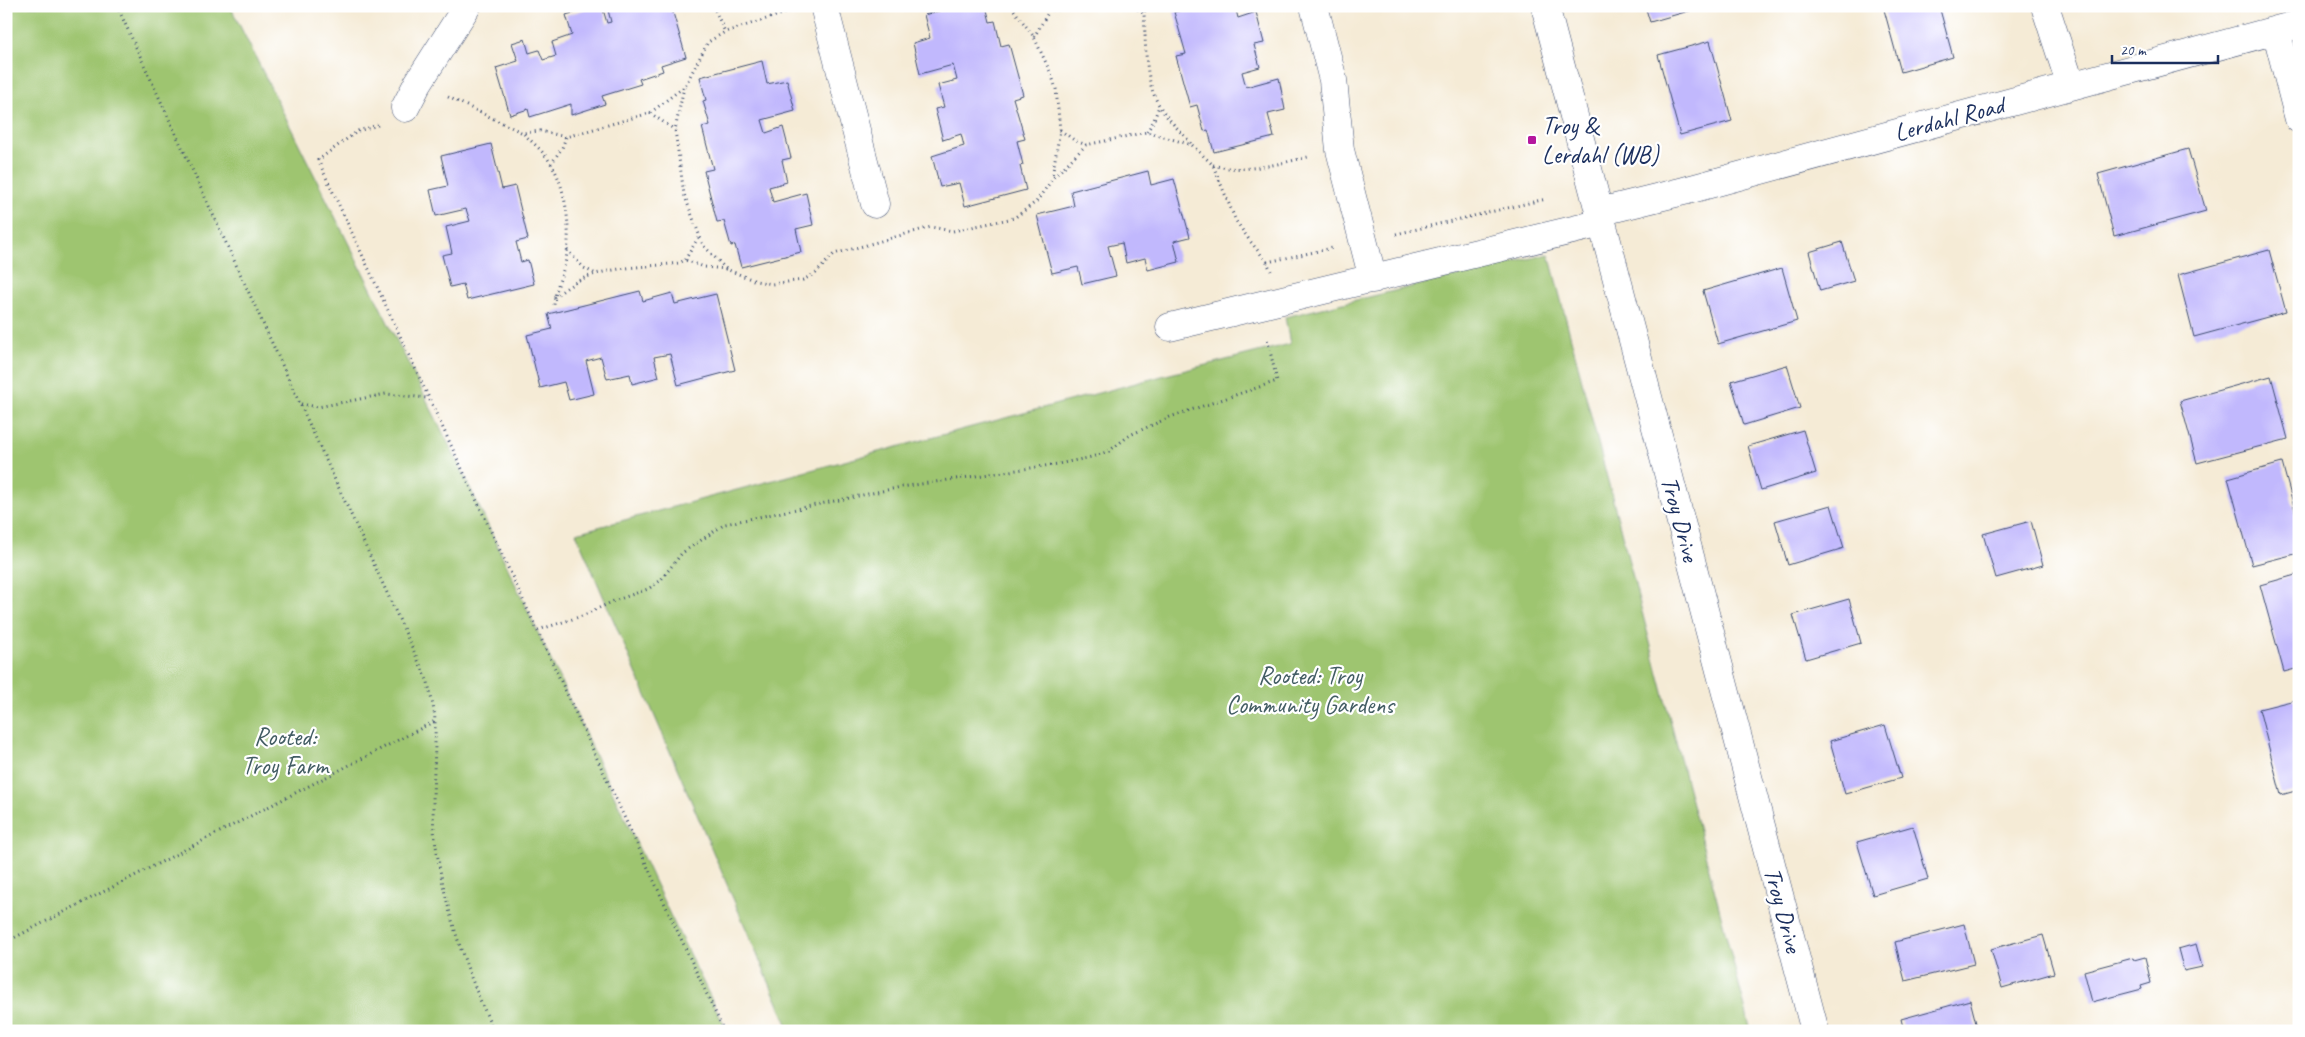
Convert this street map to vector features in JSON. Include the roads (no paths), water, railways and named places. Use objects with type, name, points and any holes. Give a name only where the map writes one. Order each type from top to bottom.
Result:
[{"type":"street","points":[[405,108],[418,83],[467,6]]},
{"type":"street","points":[[824,6],[875,204]]},
{"type":"street","points":[[1314,6],[1333,80],[1340,150],[1373,279]]},
{"type":"street","name":"Troy Drive","points":[[1545,6],[1815,1031]]},
{"type":"street","points":[[2045,6],[2071,86]]},
{"type":"street","points":[[2287,27],[2299,119]]},
{"type":"street","name":"Lerdahl Road","points":[[1170,327],[1373,279],[1601,218],[1684,191],[2287,27]]},
{"type":"place","name":"Troy & Lerdahl (WB)","points":[[1532,140]]},
{"type":"park label","name":"Rooted: Troy Community Gardens","points":[[1310,690]]},
{"type":"park label","name":"Rooted: Troy Farm","points":[[285,752]]}]
